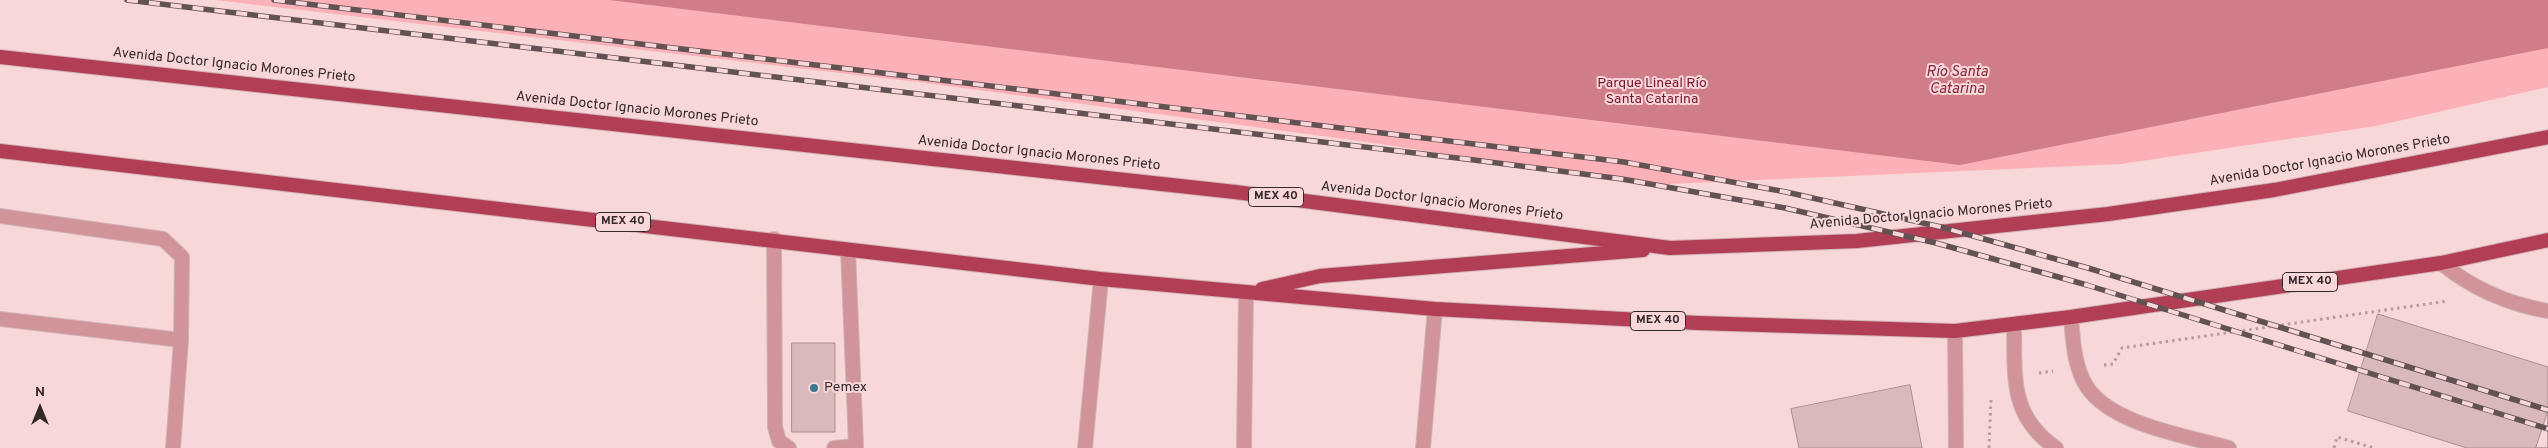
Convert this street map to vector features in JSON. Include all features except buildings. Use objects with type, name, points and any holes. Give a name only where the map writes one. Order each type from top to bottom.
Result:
[{"type":"highway","name":"Avenida Doctor Ignacio Morones Prieto","points":[[0,57],[1235,192],[1670,248],[1857,241],[2108,214],[2274,190],[2548,137]]},
{"type":"highway","name":"MEX 40","points":[[0,151],[774,239],[848,250],[1102,279],[1435,309],[1698,323],[1955,332],[2441,263],[2548,240]]},
{"type":"highway","points":[[1246,292],[1320,276],[1670,248]]},
{"type":"street","points":[[0,216],[163,239],[182,257],[181,340],[173,448]]},
{"type":"street","points":[[774,239],[776,427],[779,441],[788,448]]},
{"type":"street","points":[[834,448],[856,447],[848,250]]},
{"type":"street","points":[[2441,263],[2464,281],[2491,295],[2514,304],[2548,311]]},
{"type":"street","points":[[1085,448],[1102,279]]},
{"type":"street","points":[[1244,448],[1246,292]]},
{"type":"street","points":[[1423,448],[1435,309]]},
{"type":"street","points":[[2071,317],[2078,368],[2088,388],[2100,402],[2130,420],[2229,448]]},
{"type":"street","points":[[0,319],[181,340]]},
{"type":"street","points":[[2014,325],[2015,375],[2018,402],[2030,423],[2044,440],[2056,448]]},
{"type":"street","points":[[1955,332],[1956,448]]},
{"type":"path","points":[[2015,375],[2113,364],[2122,348],[2491,295]]},
{"type":"path","points":[[1989,448],[1991,398]]},
{"type":"path","points":[[2334,448],[2337,437],[2374,448]]},
{"type":"green space","name":"Río Santa Catarina","points":[[215,0],[2548,0],[2548,87],[2376,126],[2121,164],[1646,185],[1374,143],[926,83]]},
{"type":"water","name":"Río Santa Catarina","points":[[609,0],[2548,0],[2548,48],[1960,165]]},
{"type":"railway","points":[[127,0],[1622,179],[1785,208],[1936,243],[2087,285],[2548,429]]},
{"type":"railway","points":[[274,0],[1624,162],[1786,192],[1941,227],[2088,268],[2548,410]]},
{"type":"place","name":"Pemex","points":[[814,388]]},
{"type":"park label","name":"Parque Lineal Río Santa Catarina","points":[[1652,92]]}]
